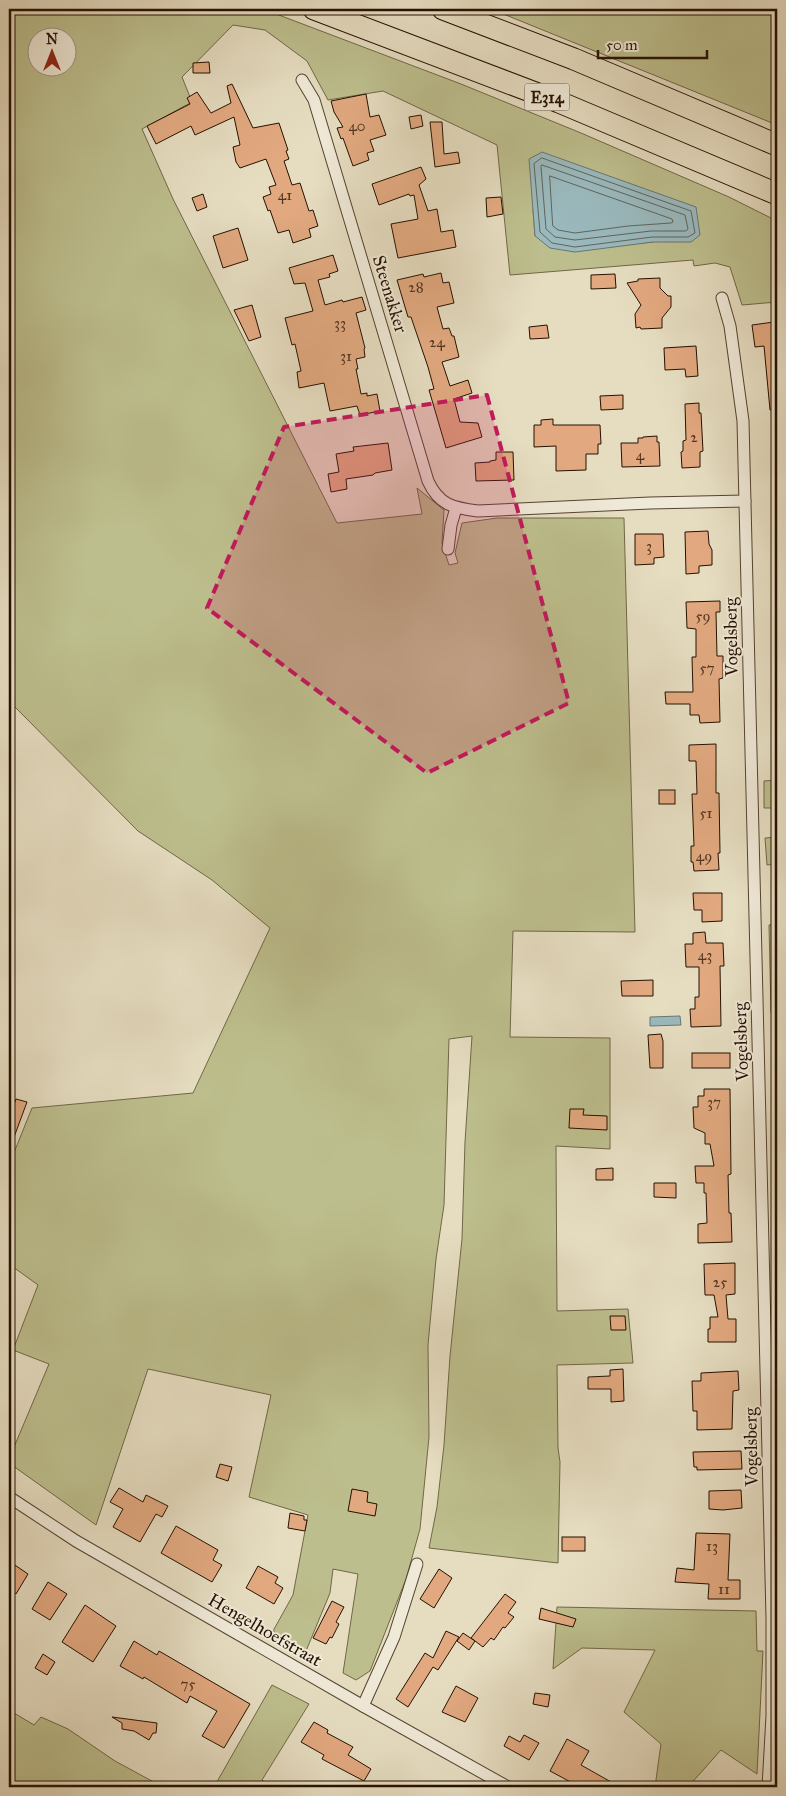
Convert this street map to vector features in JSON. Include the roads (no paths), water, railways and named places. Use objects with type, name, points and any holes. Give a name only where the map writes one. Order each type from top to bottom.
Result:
[{"type":"highway","name":"E314","points":[[314,9],[559,102],[777,194]]},
{"type":"highway","name":"E314","points":[[444,9],[574,59],[777,145]]},
{"type":"street","name":"Steenakker","points":[[302,80],[314,100],[428,481],[432,492],[440,500],[456,508],[478,511],[650,503],[745,501]]},
{"type":"street","name":"Vogelsberg","points":[[722,298],[730,326],[743,421],[772,1360],[772,1716],[768,1787]]},
{"type":"street","points":[[448,550],[451,525],[456,508]]},
{"type":"street","name":"Hengelhoefstraat","points":[[9,1497],[76,1541],[495,1784],[508,1787]]},
{"type":"street","points":[[363,1706],[394,1637],[417,1564]]},
{"type":"water","points":[[542,152],[696,207],[700,235],[691,242],[653,242],[575,252],[550,248],[535,236],[529,159]]},
{"type":"water","points":[[680,1016],[681,1025],[650,1026],[650,1017]]}]
